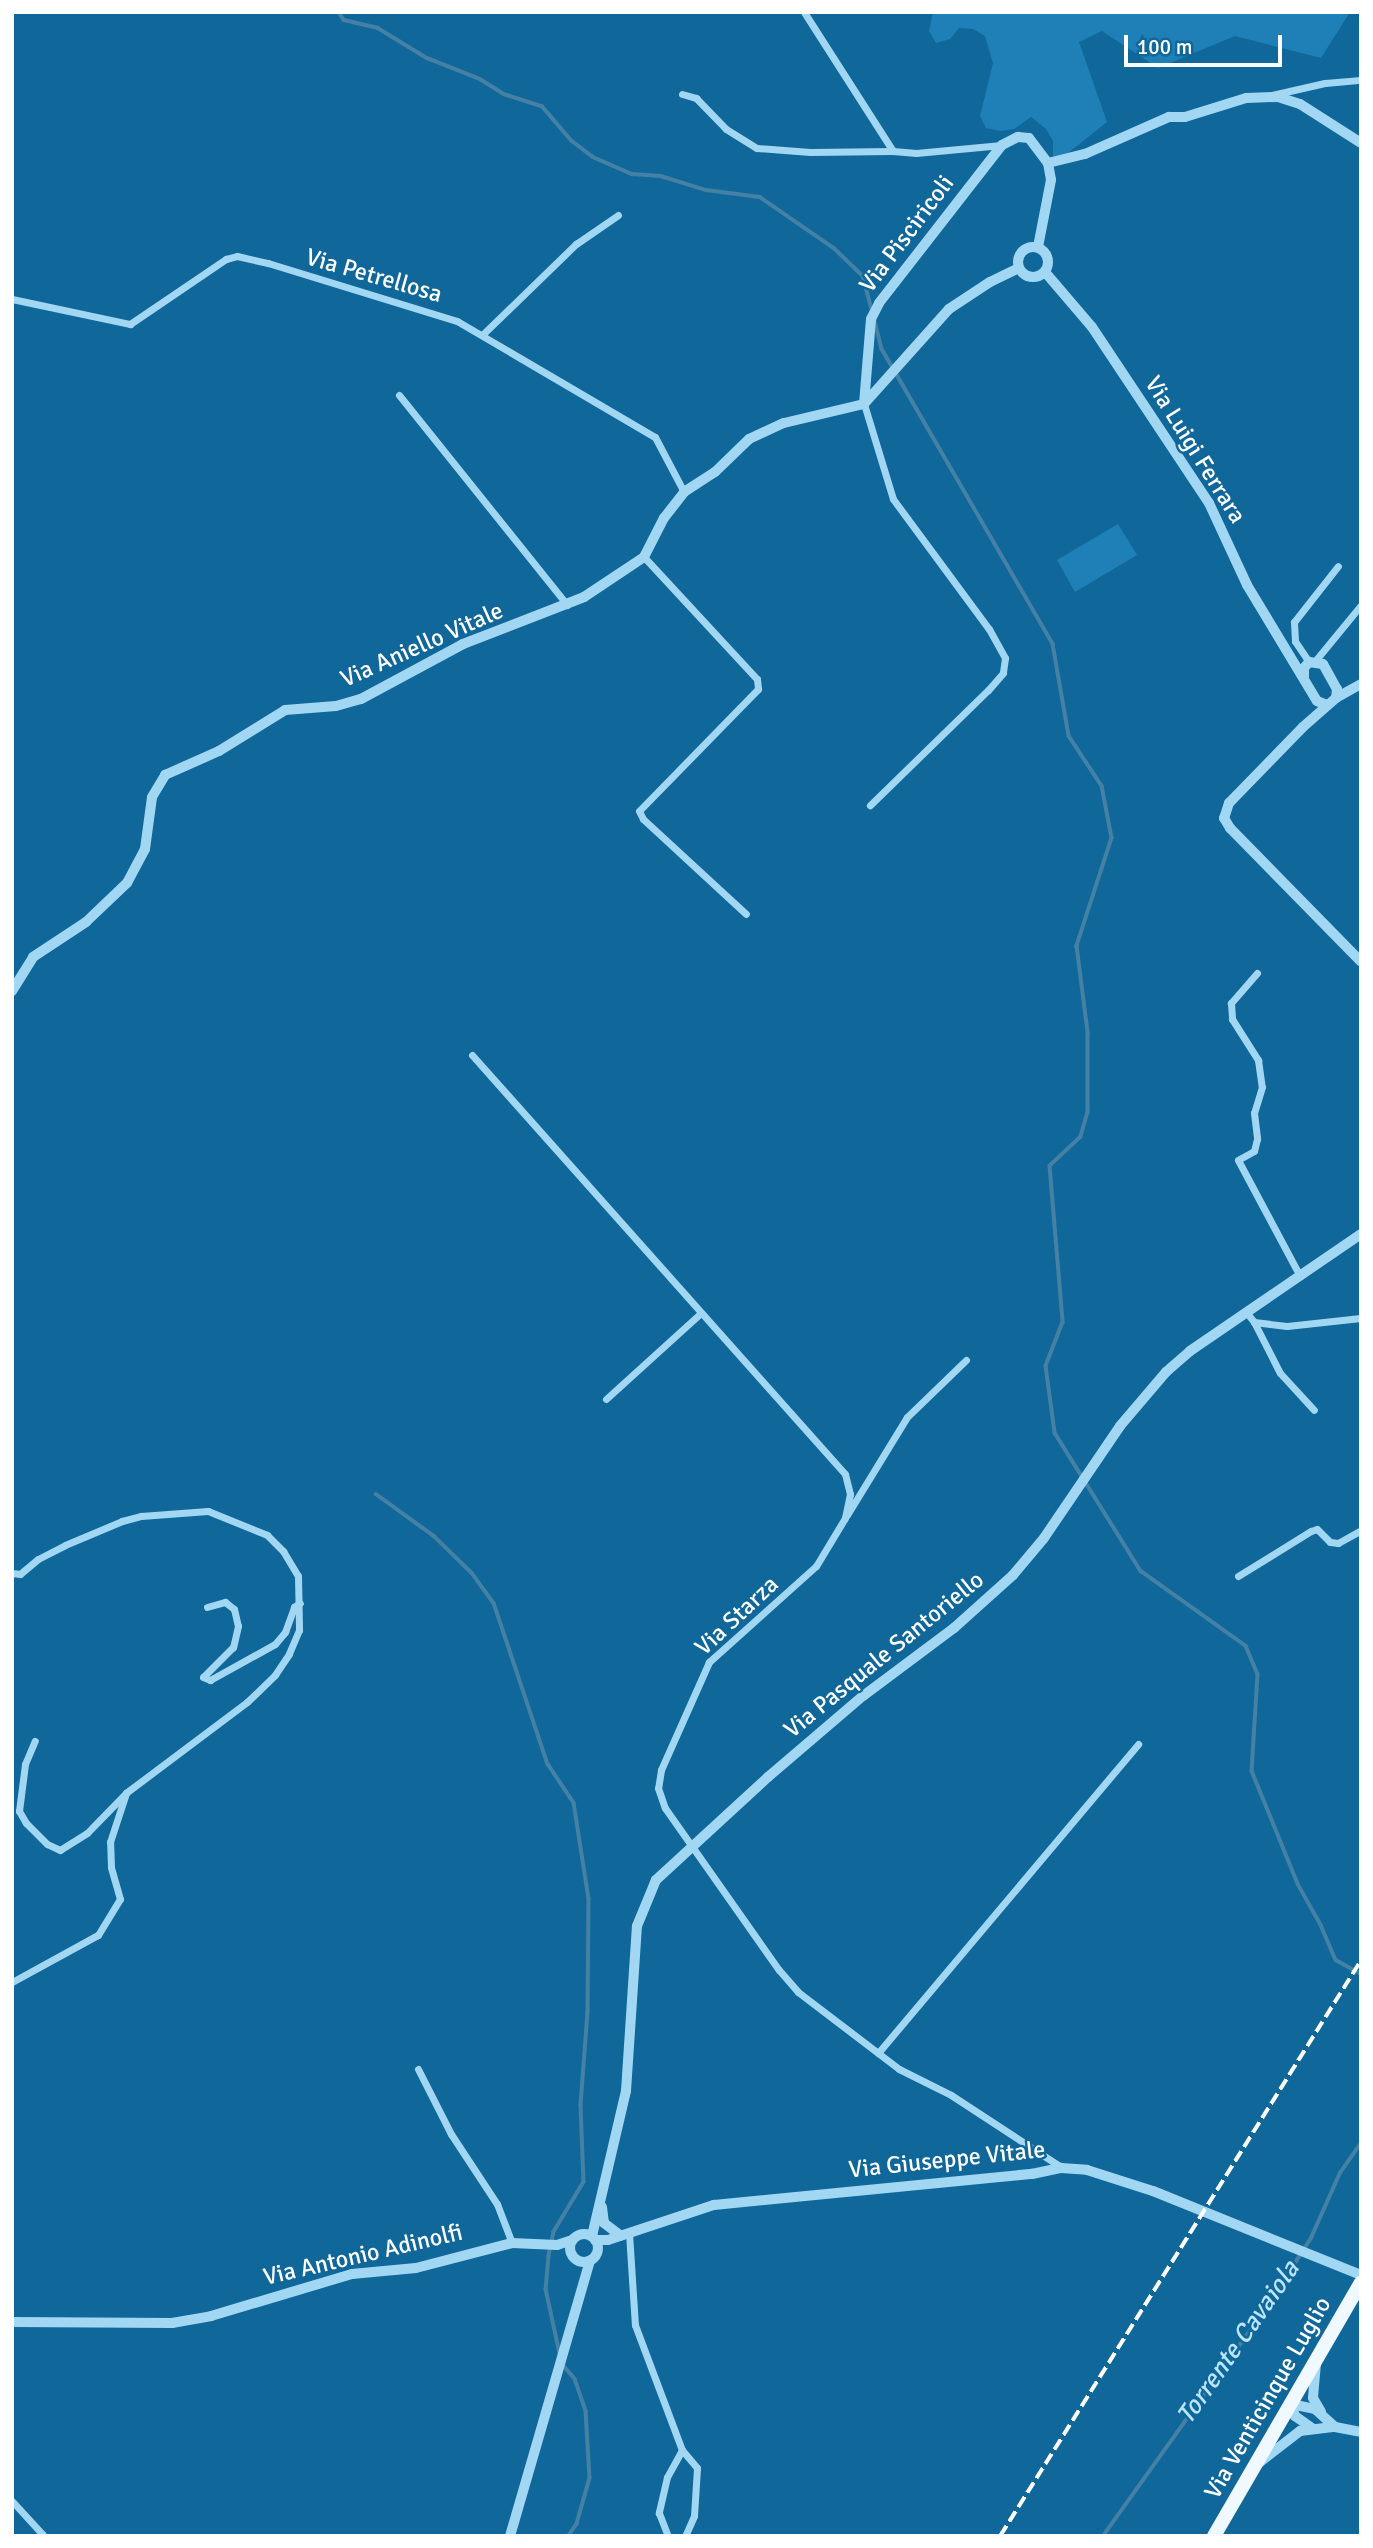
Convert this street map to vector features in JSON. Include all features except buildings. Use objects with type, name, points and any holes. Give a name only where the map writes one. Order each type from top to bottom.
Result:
[{"type":"main road","name":"Via Venticinque Luglio","points":[[1214,2536],[1361,2282]]},
{"type":"street","points":[[804,12],[892,151]]},
{"type":"street","points":[[1263,98],[1325,83],[1361,80]]},
{"type":"street","points":[[682,94],[696,98],[726,129],[757,148],[810,152],[916,153],[1002,145],[1018,137],[1029,138],[1048,163],[1085,154],[1169,117],[1185,117],[1245,98],[1278,97],[1300,104],[1361,143]]},
{"type":"street","name":"Via Pisciricoli","points":[[864,404],[871,319],[889,290],[1002,145]]},
{"type":"street","name":"Via Luigi Ferrara","points":[[1048,163],[1051,180],[1038,247],[1048,260],[1045,272],[1092,327],[1209,503],[1247,585],[1312,693]]},
{"type":"street","points":[[482,335],[576,244],[618,215]]},
{"type":"street","points":[[1019,268],[1020,255],[1028,248],[1038,247]]},
{"type":"street","name":"Via Petrellosa","points":[[12,299],[130,324],[226,260],[237,256],[436,313],[482,335],[656,437],[684,492]]},
{"type":"street","points":[[1019,268],[1033,277],[1045,272]]},
{"type":"street","points":[[746,914],[643,820],[639,811],[758,689],[757,679],[644,557],[664,518],[684,492],[715,472],[738,447],[764,430],[864,404],[949,309],[989,282],[1019,268]]},
{"type":"street","points":[[399,395],[568,606]]},
{"type":"street","points":[[864,404],[893,499],[989,629],[1005,658],[1003,673],[988,690],[870,805]]},
{"type":"street","name":"Via Aniello Vitale","points":[[12,991],[33,957],[86,922],[127,883],[145,849],[152,796],[166,775],[219,751],[285,710],[335,706],[361,699],[463,644],[568,606],[644,557]]},
{"type":"street","points":[[1332,702],[1337,689],[1295,641],[1294,622],[1338,566]]},
{"type":"street","points":[[1304,678],[1317,666],[1323,651],[1361,605]]},
{"type":"street","points":[[1294,661],[1317,666],[1340,681],[1361,683]]},
{"type":"street","points":[[1361,683],[1332,702],[1303,727],[1229,803],[1224,818],[1230,828],[1361,962]]},
{"type":"street","points":[[1312,693],[1317,701],[1332,702]]},
{"type":"street","points":[[1303,727],[1312,693]]},
{"type":"street","points":[[1257,973],[1231,1003],[1232,1019],[1258,1060],[1262,1087],[1262,1097],[1254,1113],[1257,1139],[1254,1151],[1238,1160],[1300,1276]]},
{"type":"street","name":"Via Starza","points":[[472,1055],[845,1474],[850,1494],[845,1518],[816,1566],[709,1662],[675,1732],[661,1770],[658,1788],[665,1808],[797,1992],[899,2069],[951,2095],[1061,2168]]},
{"type":"street","name":"Via Pasquale Santoriello","points":[[595,2242],[601,2197],[626,2091],[637,1926],[656,1880],[691,1845],[863,1696],[980,1606],[1044,1538],[1120,1426],[1166,1372],[1246,1312],[1361,1234]]},
{"type":"street","points":[[1246,1312],[1254,1322],[1280,1373],[1314,1410]]},
{"type":"street","points":[[606,1399],[701,1313]]},
{"type":"street","points":[[1254,1322],[1287,1326],[1361,1318]]},
{"type":"street","points":[[845,1518],[907,1416],[966,1360]]},
{"type":"street","points":[[12,1573],[20,1574],[38,1559],[122,1521],[141,1516],[208,1511],[267,1535],[298,1576],[299,1630],[289,1654],[275,1675],[247,1702],[126,1793],[111,1812],[60,1850],[47,1844],[26,1823],[19,1811],[25,1765],[35,1741]]},
{"type":"street","points":[[1238,1576],[1311,1531],[1317,1529],[1330,1542],[1338,1543],[1361,1530]]},
{"type":"street","points":[[207,1607],[225,1602],[234,1609],[238,1626],[233,1647],[202,1678],[210,1681],[275,1644],[285,1632],[294,1607],[300,1603]]},
{"type":"street","points":[[878,2053],[1138,1744]]},
{"type":"street","points":[[12,1982],[57,1955],[73,1951],[98,1935],[110,1917],[120,1899],[111,1867],[110,1842],[126,1793]]},
{"type":"street","points":[[418,2069],[451,2134],[497,2204],[512,2243]]},
{"type":"street","name":"Via Giuseppe Vitale","points":[[590,2260],[595,2242],[713,2205],[1032,2174],[1061,2168],[1087,2170],[1153,2191],[1361,2275]]},
{"type":"street","points":[[601,2197],[604,2223],[625,2234],[635,2325],[682,2450],[697,2468],[694,2516],[685,2536]]},
{"type":"street","name":"Via Pasquale Santoriello","points":[[575,2247],[601,2197]]},
{"type":"street","points":[[575,2247],[595,2242]]},
{"type":"street","name":"Via Antonio Adinolfi","points":[[12,2322],[172,2323],[211,2316],[352,2274],[416,2268],[512,2243],[575,2247]]},
{"type":"street","points":[[510,2536],[590,2260],[575,2247]]},
{"type":"street","points":[[575,2247],[582,2284]]},
{"type":"street","points":[[1316,2361],[1313,2398],[1322,2414],[1335,2427]]},
{"type":"street","points":[[1291,2404],[1322,2414]]},
{"type":"street","points":[[1291,2404],[1295,2416],[1312,2428]]},
{"type":"street","points":[[1255,2466],[1287,2439],[1312,2428],[1335,2427],[1361,2432]]},
{"type":"street","points":[[668,2536],[659,2513],[667,2477],[682,2450]]},
{"type":"street","points":[[12,2501],[44,2536]]},
{"type":"shaded area","points":[[933,12],[1350,12],[1321,58],[1235,36],[1158,68],[1102,31],[1079,42],[1107,122],[1053,165],[1053,141],[1046,129],[1031,117],[1014,129],[1000,131],[986,128],[980,116],[993,63],[985,36],[973,29],[959,28],[950,39],[936,43],[929,31]]},
{"type":"shaded area","points":[[1118,524],[1137,555],[1075,592],[1057,560]]},
{"type":"waterway","points":[[339,12],[344,20],[378,28],[427,58],[480,79],[504,94],[542,106],[572,141],[593,157],[632,174],[661,176],[706,190],[760,197],[834,248],[863,276],[872,310]]},
{"type":"waterway","points":[[875,321],[882,349],[1053,644],[1069,736],[1102,786],[1112,838],[1077,946],[1088,1032],[1088,1112],[1081,1137],[1050,1166],[1063,1322],[1046,1366],[1055,1433],[1141,1571],[1246,1646],[1258,1674],[1252,1771],[1298,1884],[1321,1925],[1336,1960],[1361,1974]]},
{"type":"waterway","points":[[376,1494],[434,1536],[472,1573],[494,1603],[548,1764],[574,1803],[589,1899],[588,2012],[581,2105],[584,2182],[554,2232],[549,2256],[546,2289],[560,2354]]},
{"type":"waterway","name":"Torrente Cavaiola","points":[[1103,2536],[1267,2307],[1311,2238],[1340,2173],[1361,2143]]},
{"type":"waterway","points":[[563,2365],[575,2379],[586,2411],[590,2478],[577,2524],[569,2536]]},
{"type":"railway","points":[[1000,2536],[1361,1960]]}]
